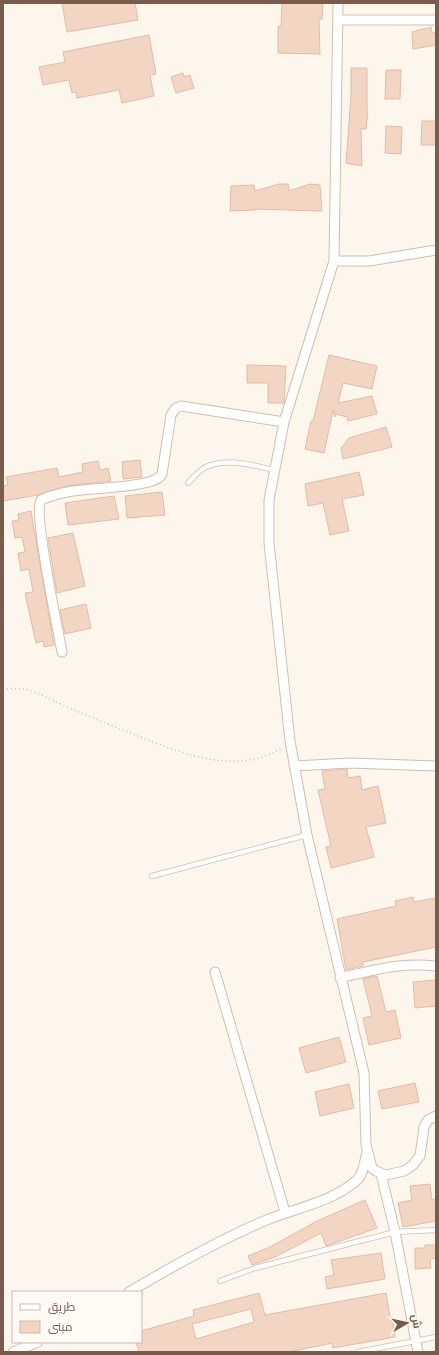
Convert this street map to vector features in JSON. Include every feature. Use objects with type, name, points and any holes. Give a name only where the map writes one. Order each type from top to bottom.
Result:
[{"type":"street","points":[[338,3],[339,20],[334,261],[284,422],[269,500],[269,543],[294,766],[306,835],[364,1073],[367,1153],[372,1168],[381,1174],[393,1174],[404,1170],[417,1161],[420,1156],[424,1127],[428,1120],[436,1116]]},
{"type":"street","points":[[339,20],[436,20]]},
{"type":"street","points":[[334,261],[369,261],[436,250]]},
{"type":"street","points":[[62,652],[38,509],[41,500],[74,491],[145,483],[157,479],[162,474],[172,411],[181,406],[284,422]]},
{"type":"street","points":[[294,766],[350,763],[436,766]]},
{"type":"street","points":[[340,978],[395,965],[412,964],[436,966]]},
{"type":"street","points":[[215,972],[285,1212]]},
{"type":"street","points":[[131,1291],[234,1234],[285,1212],[329,1198],[351,1185],[361,1175],[367,1153]]},
{"type":"street","points":[[381,1174],[395,1232],[418,1352]]},
{"type":"street","points":[[13,1352],[36,1343]]},
{"type":"lane","points":[[188,483],[204,468],[221,463],[252,465],[274,470]]},
{"type":"lane","points":[[152,876],[306,835]]},
{"type":"lane","points":[[220,1281],[255,1268],[395,1232],[436,1230]]},
{"type":"lane","points":[[358,1352],[436,1337]]},
{"type":"path","points":[[3,690],[17,688],[37,692],[67,707],[169,749],[207,759],[234,762],[252,760],[277,751],[290,741]]},
{"type":"building","points":[[62,3],[135,3],[138,20],[67,32]]},
{"type":"building","points":[[282,3],[323,3],[322,19],[319,19],[320,54],[278,53],[278,26],[281,26]]},
{"type":"building","points":[[431,27],[432,33],[435,32],[436,45],[413,49],[412,32]]},
{"type":"building","points":[[149,35],[156,74],[150,75],[154,96],[122,103],[119,90],[77,98],[76,92],[72,93],[69,80],[43,85],[39,67],[65,62],[63,52]]},
{"type":"building","points":[[351,68],[367,68],[368,111],[366,129],[361,129],[362,166],[346,163],[351,96]]},
{"type":"building","points":[[386,70],[401,70],[400,99],[385,99]]},
{"type":"building","points":[[183,73],[184,77],[190,75],[194,88],[176,93],[171,77]]},
{"type":"building","points":[[422,121],[436,121],[436,145],[421,145]]},
{"type":"building","points":[[386,126],[402,127],[401,154],[385,153]]},
{"type":"building","points":[[279,184],[288,184],[289,191],[310,184],[320,185],[322,211],[255,209],[230,211],[231,186],[254,185],[255,191]]},
{"type":"building","points":[[329,355],[377,366],[372,389],[343,383],[338,403],[372,396],[377,414],[348,421],[347,417],[335,414],[335,417],[333,410],[324,453],[305,449]]},
{"type":"building","points":[[247,365],[286,366],[284,403],[268,403],[268,383],[247,383]]},
{"type":"building","points":[[386,427],[392,447],[343,459],[341,448],[349,438]]},
{"type":"building","points":[[140,460],[142,477],[123,479],[122,462]]},
{"type":"building","points":[[98,461],[100,470],[108,468],[111,481],[67,486],[38,495],[3,501],[3,486],[8,485],[6,477],[57,468],[59,477],[83,472],[82,464]]},
{"type":"building","points":[[359,472],[364,495],[342,499],[349,531],[330,535],[323,503],[308,506],[305,484]]},
{"type":"building","points":[[162,492],[165,515],[127,518],[125,496]]},
{"type":"building","points":[[114,496],[119,519],[68,525],[65,503]]},
{"type":"building","points":[[31,511],[54,645],[44,647],[43,641],[36,643],[25,593],[33,592],[29,569],[21,571],[18,553],[25,552],[22,537],[15,538],[12,521],[19,520],[18,514]]},
{"type":"building","points":[[73,533],[85,586],[57,593],[48,538]]},
{"type":"building","points":[[86,604],[91,628],[65,634],[60,610]]},
{"type":"building","points":[[347,769],[348,778],[360,776],[362,790],[378,786],[386,823],[366,827],[374,857],[331,868],[326,847],[331,846],[318,790],[325,789],[322,771]]},
{"type":"building","points":[[413,897],[414,902],[436,898],[436,947],[363,962],[363,966],[346,970],[337,919],[396,906],[395,901]]},
{"type":"building","points":[[377,976],[386,1012],[395,1010],[401,1038],[369,1045],[363,1018],[372,1016],[363,979]]},
{"type":"building","points":[[436,980],[436,1006],[415,1008],[413,982]]},
{"type":"building","points":[[339,1037],[346,1062],[306,1073],[299,1048]]},
{"type":"building","points":[[415,1083],[419,1102],[382,1109],[378,1091]]},
{"type":"building","points":[[349,1084],[354,1108],[320,1116],[315,1092]]},
{"type":"building","points":[[430,1184],[432,1200],[436,1199],[436,1221],[403,1227],[398,1203],[412,1200],[410,1186]]},
{"type":"building","points":[[365,1200],[377,1228],[326,1246],[321,1233],[275,1257],[252,1265],[248,1256],[270,1247],[317,1221]]},
{"type":"building","points":[[425,1245],[436,1245],[436,1258],[430,1259],[431,1268],[415,1269],[415,1248],[425,1248]]},
{"type":"building","points":[[381,1253],[385,1279],[327,1289],[325,1277],[334,1275],[331,1260]]},
{"type":"building","points":[[259,1293],[265,1315],[386,1293],[395,1337],[333,1348],[332,1343],[289,1352],[139,1352],[136,1343],[142,1343],[142,1331],[194,1316],[193,1310]],"holes":[[[251,1309],[254,1322],[196,1339],[192,1324]]]}]
